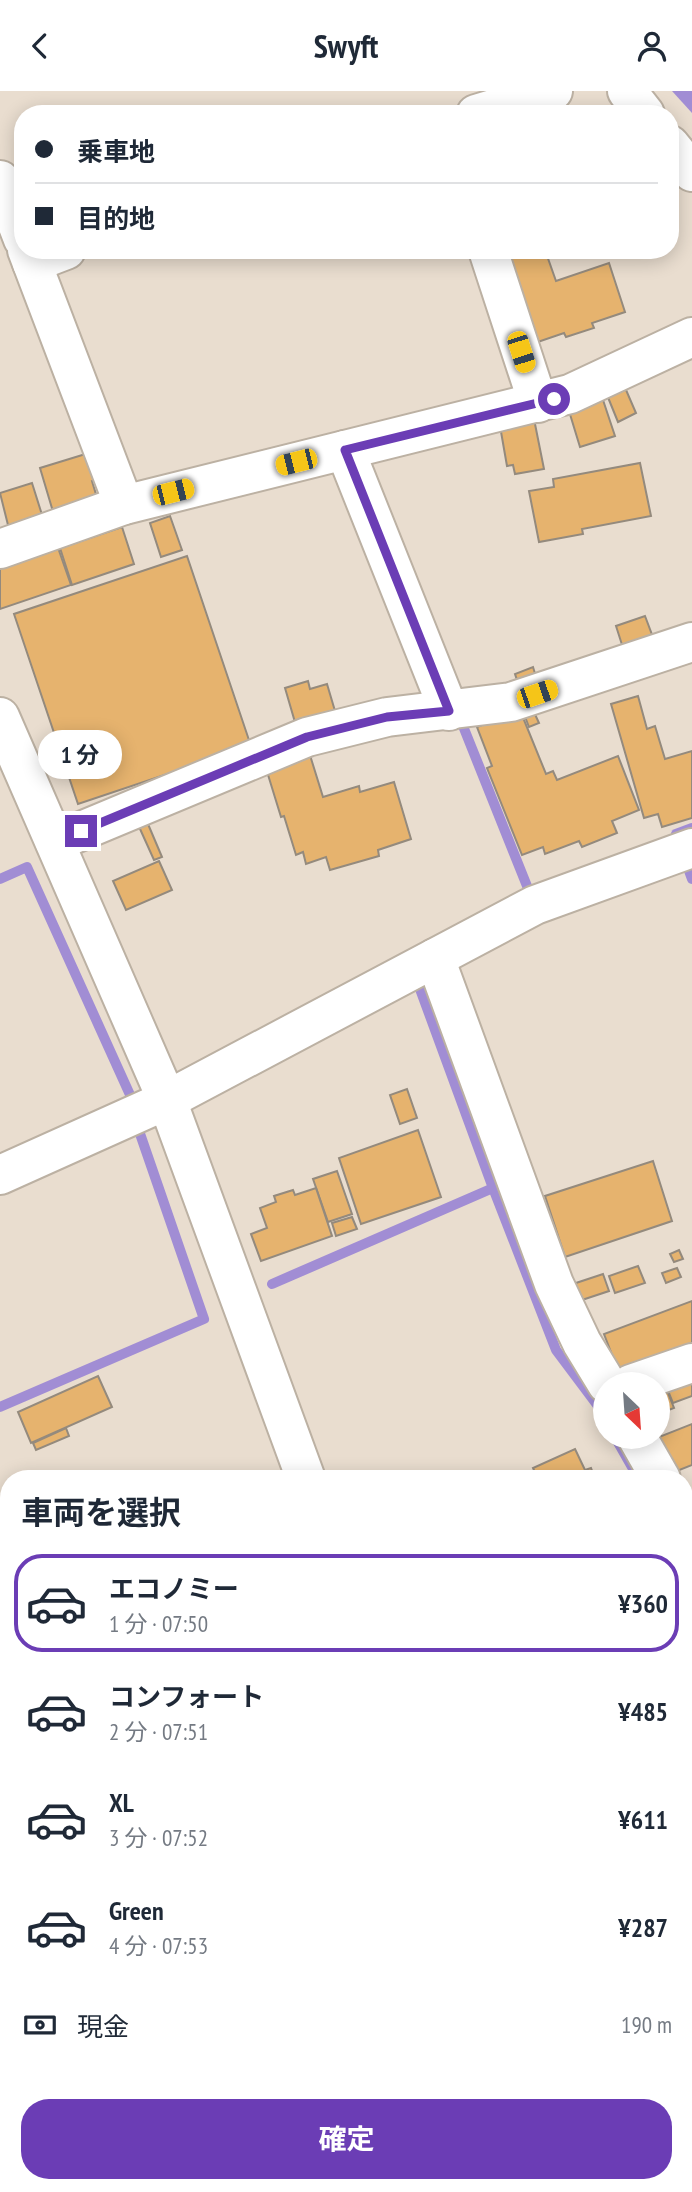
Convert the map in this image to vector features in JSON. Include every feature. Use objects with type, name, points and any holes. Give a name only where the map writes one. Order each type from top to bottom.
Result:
[{"type":"street","points":[[506,105],[553,91]]},
{"type":"street","points":[[627,91],[638,105]]},
{"type":"street","points":[[679,156],[692,172]]},
{"type":"street","points":[[0,180],[14,207]]},
{"type":"street","points":[[40,259],[124,505]]},
{"type":"street","points":[[491,259],[538,403]]},
{"type":"street","points":[[0,548],[124,505],[570,394],[692,337]]},
{"type":"street","points":[[345,450],[449,711]]},
{"type":"street","points":[[55,842],[307,737],[387,717],[511,702],[692,642]]},
{"type":"street","points":[[0,717],[167,1100],[303,1470]]},
{"type":"street","points":[[0,1175],[167,1100],[535,905],[692,848]]},
{"type":"street","points":[[435,958],[554,1284],[582,1343],[600,1372]]},
{"type":"street","points":[[666,1372],[692,1363]]},
{"type":"shaded area","points":[[672,91],[692,91],[692,113]]},
{"type":"building","points":[[500,259],[548,259],[556,281],[609,263],[625,312],[592,323],[594,328],[566,337],[564,333],[529,345]]},
{"type":"building","points":[[623,383],[636,413],[618,422],[605,390]]},
{"type":"building","points":[[603,400],[615,436],[580,447],[569,411]]},
{"type":"building","points":[[534,419],[544,469],[515,474],[513,465],[507,466],[500,426]]},
{"type":"building","points":[[92,452],[100,478],[92,481],[98,501],[54,515],[40,468]]},
{"type":"building","points":[[640,463],[651,516],[582,529],[583,534],[539,542],[529,491],[554,487],[553,479]]},
{"type":"building","points":[[32,483],[43,518],[9,529],[0,493]]},
{"type":"building","points":[[170,516],[182,550],[161,557],[150,523]]},
{"type":"building","points":[[122,527],[134,564],[72,585],[60,548]]},
{"type":"building","points":[[56,542],[71,585],[0,609],[0,561]]},
{"type":"building","points":[[187,556],[251,746],[78,804],[14,614]]},
{"type":"building","points":[[645,616],[654,640],[624,651],[616,626]]},
{"type":"building","points":[[533,667],[537,680],[519,686],[515,674]]},
{"type":"building","points":[[308,681],[310,689],[327,684],[335,711],[297,729],[285,688]]},
{"type":"building","points":[[638,696],[647,729],[655,726],[665,759],[692,751],[692,818],[662,827],[658,814],[644,818],[611,704]]},
{"type":"building","points":[[533,710],[539,723],[529,727],[524,714]]},
{"type":"building","points":[[522,715],[546,774],[553,771],[557,780],[618,756],[639,810],[612,821],[617,833],[582,847],[579,841],[545,854],[543,847],[522,855],[487,768],[492,766],[477,727],[502,717]]},
{"type":"building","points":[[309,752],[323,797],[359,786],[360,792],[394,782],[411,839],[378,850],[379,856],[330,870],[326,857],[306,864],[303,852],[296,855],[265,765]]},
{"type":"building","points":[[145,817],[162,857],[154,860],[136,820]]},
{"type":"building","points":[[159,861],[172,890],[126,910],[113,881]]},
{"type":"building","points":[[407,1089],[417,1118],[400,1124],[390,1095]]},
{"type":"building","points":[[418,1130],[441,1197],[361,1224],[339,1158]]},
{"type":"building","points":[[653,1161],[672,1221],[565,1257],[545,1196]]},
{"type":"building","points":[[337,1171],[352,1214],[328,1222],[313,1179]]},
{"type":"building","points":[[316,1188],[332,1236],[261,1261],[251,1234],[267,1228],[260,1208],[276,1202],[274,1196],[293,1190],[295,1195]]},
{"type":"building","points":[[352,1217],[357,1229],[336,1236],[332,1223]]},
{"type":"building","points":[[679,1250],[683,1259],[674,1262],[670,1254]]},
{"type":"building","points":[[638,1266],[645,1283],[615,1293],[609,1276]]},
{"type":"building","points":[[677,1268],[681,1277],[666,1283],[662,1273]]},
{"type":"building","points":[[603,1274],[609,1291],[576,1302],[570,1285]]},
{"type":"building","points":[[692,1301],[692,1345],[622,1372],[619,1372],[604,1334]]},
{"type":"building","points":[[692,1373],[692,1396],[673,1403],[670,1381]]},
{"type":"building","points":[[98,1376],[112,1407],[31,1443],[18,1412]]},
{"type":"building","points":[[692,1424],[692,1465],[671,1470],[663,1449],[670,1449],[670,1433]]},
{"type":"building","points":[[66,1428],[69,1436],[36,1450],[33,1443]]},
{"type":"building","points":[[575,1449],[585,1470],[534,1470],[533,1468]]},
{"type":"waterway","points":[[463,726],[529,891]]},
{"type":"waterway","points":[[676,834],[692,828]]},
{"type":"waterway","points":[[0,879],[27,867],[131,1097]]},
{"type":"waterway","points":[[688,868],[692,879]]},
{"type":"waterway","points":[[420,989],[556,1350],[593,1399]]},
{"type":"waterway","points":[[0,1407],[204,1319],[137,1125]]},
{"type":"waterway","points":[[272,1284],[493,1188]]},
{"type":"waterway","points":[[622,1449],[632,1467]]},
{"type":"route","points":[[81,831],[307,737],[387,717],[449,711],[345,450],[554,399]]}]
